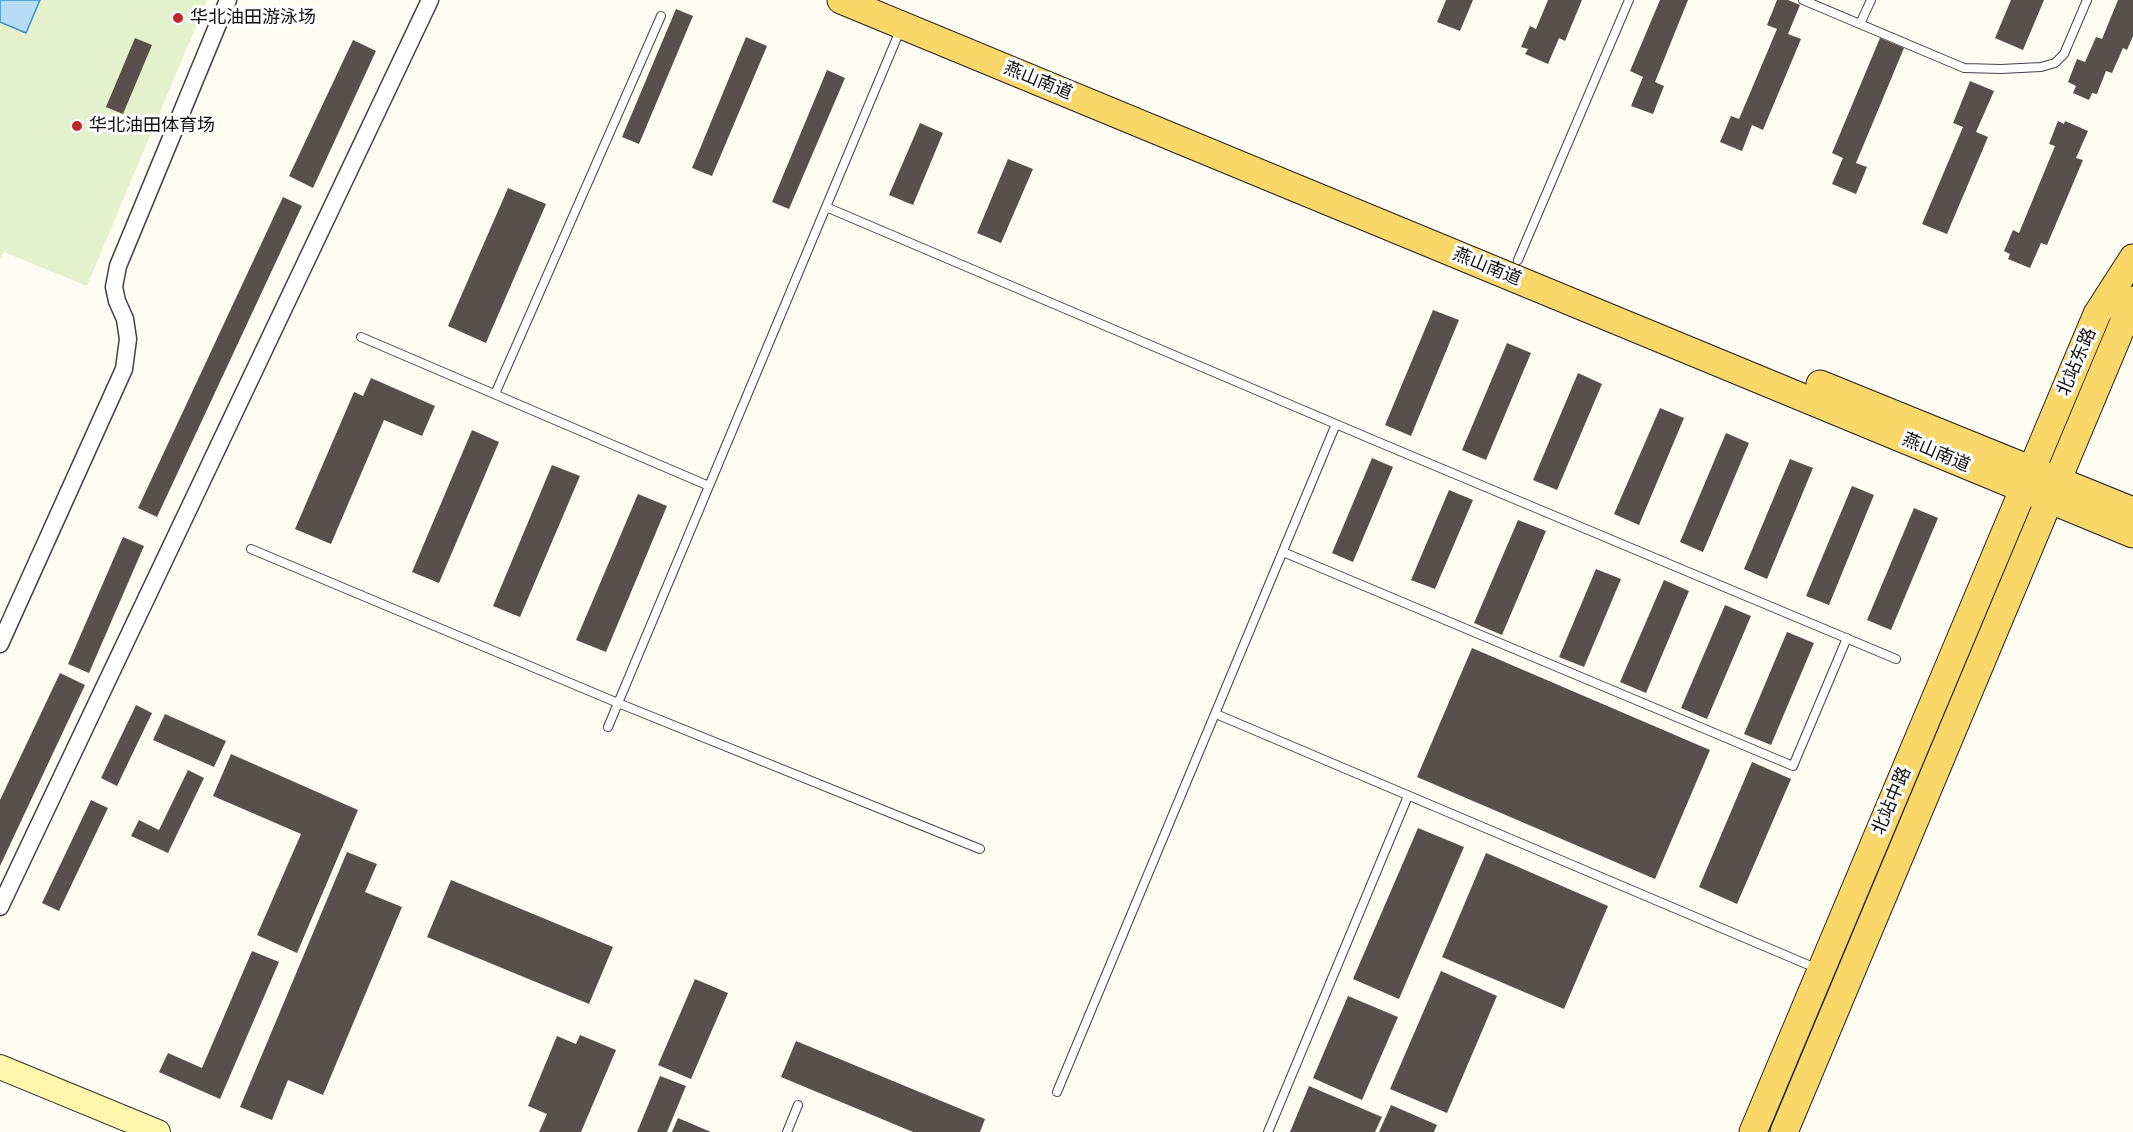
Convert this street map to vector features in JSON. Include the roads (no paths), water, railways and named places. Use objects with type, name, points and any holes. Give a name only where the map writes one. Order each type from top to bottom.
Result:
[{"type":"main road","name":"燕山南道","points":[[841,0],[2028,480],[2054,490],[2133,512]]},
{"type":"main road","name":"燕山南道","points":[[890,0],[1518,260],[2028,480]]},
{"type":"main road","name":"北站东路","points":[[2028,480],[2097,314],[2133,258]]},
{"type":"main road","name":"北站东路","points":[[2054,490],[2133,300]]},
{"type":"main road","name":"北站中路","points":[[1753,1132],[2028,480]]},
{"type":"main road","name":"燕山南道","points":[[2054,490],[2133,534]]},
{"type":"main road","name":"北站中路","points":[[1784,1132],[2054,490]]},
{"type":"street","points":[[0,644],[124,369],[128,339],[125,319],[117,302],[114,287],[118,266],[228,0]]},
{"type":"street","points":[[0,908],[430,0]]},
{"type":"street","points":[[0,1067],[158,1132]]},
{"type":"lane","points":[[1518,260],[1629,0]]},
{"type":"lane","points":[[1803,0],[1964,68],[2001,69],[2041,67],[2055,63],[2064,54],[2087,0]]},
{"type":"lane","points":[[1860,24],[1871,0]]},
{"type":"lane","points":[[495,394],[661,16]]},
{"type":"lane","points":[[608,727],[902,25]]},
{"type":"lane","points":[[826,207],[1896,659]]},
{"type":"lane","points":[[361,337],[709,486]]},
{"type":"lane","points":[[1057,1092],[1336,424]]},
{"type":"lane","points":[[251,549],[618,703],[980,849]]},
{"type":"lane","points":[[1283,552],[1793,766],[1847,638]]},
{"type":"lane","points":[[1216,714],[1821,971]]},
{"type":"lane","points":[[1268,1132],[1408,796]]},
{"type":"lane","points":[[787,1132],[798,1105]]},
{"type":"water","points":[[0,0],[40,0],[26,33],[0,22]]},
{"type":"place","name":"华北油田游泳场","points":[[178,18]]},
{"type":"place","name":"华北油田体育场","points":[[77,126]]}]
